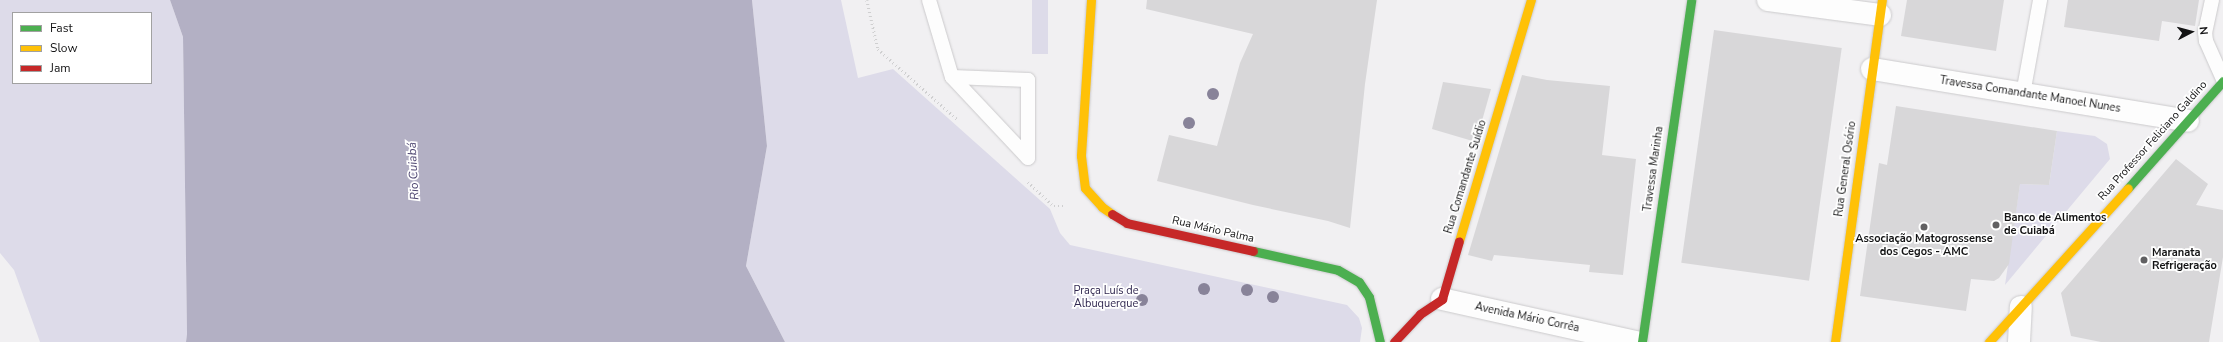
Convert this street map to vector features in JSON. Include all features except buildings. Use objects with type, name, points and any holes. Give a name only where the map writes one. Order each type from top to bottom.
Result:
[{"type":"street","name":"Rua Mário Palma","points":[[1091,0],[1081,156],[1085,188],[1102,207],[1127,223],[1338,270],[1359,282],[1369,297],[1380,342]]},
{"type":"street","name":"Rua Comandante Suídio","points":[[1442,299],[1531,0]]},
{"type":"street","name":"Travessa Marinha","points":[[1642,342],[1690,0]]},
{"type":"street","points":[[1768,0],[1881,8]]},
{"type":"street","name":"Rua General Osório","points":[[1835,342],[1881,8]]},
{"type":"street","name":"Travessa Comandante Manoel Nunes","points":[[1872,69],[2188,121]]},
{"type":"street","name":"Rua Professor Feliciano Galdino","points":[[1989,342],[2188,121],[2223,80]]},
{"type":"street","points":[[1394,342],[1412,321],[1442,299]]},
{"type":"street","name":"Avenida Mário Corrêa","points":[[1442,299],[1636,342]]},
{"type":"street","points":[[2019,342],[2021,307]]},
{"type":"lane","points":[[928,0],[952,77],[1028,158],[1028,80],[952,77]]},
{"type":"lane","points":[[2023,94],[2040,0]]},
{"type":"lane","points":[[2212,0],[2205,32],[2206,41],[2223,80]]},
{"type":"green space","points":[[0,0],[170,0],[183,37],[186,342],[40,342],[14,270],[0,253]]},
{"type":"green space","name":"Praça Luís de Albuquerque","points":[[752,0],[841,0],[858,78],[893,69],[1050,209],[1060,233],[1070,245],[1347,305],[1359,318],[1362,328],[1360,342],[785,342],[746,266],[767,146]]},
{"type":"green space","points":[[1032,0],[1048,0],[1048,54],[1032,54]]},
{"type":"green space","points":[[2057,131],[2095,136],[2107,144],[2110,159],[2005,285],[2020,184],[2049,185]]},
{"type":"water","name":"Rio Cuiabá","points":[[170,0],[752,0],[767,146],[746,266],[785,342],[186,342],[183,37]]},
{"type":"traffic: fast","points":[[1642,342],[1691,0]]},
{"type":"traffic: fast","points":[[2128,188],[2223,81]]},
{"type":"traffic: fast","points":[[1253,251],[1338,270],[1359,282],[1369,297],[1380,342]]},
{"type":"traffic: slow","points":[[1091,0],[1081,156],[1085,188],[1102,207],[1112,214]]},
{"type":"traffic: slow","points":[[1459,241],[1531,0]]},
{"type":"traffic: slow","points":[[1835,342],[1882,0]]},
{"type":"traffic: slow","points":[[1989,342],[2128,188]]},
{"type":"traffic: jam","points":[[1112,214],[1127,223],[1253,251]]},
{"type":"traffic: jam","points":[[1394,342],[1420,314],[1442,299],[1459,241]]},
{"type":"place","name":"Banco de Alimentos de Cuiabá","points":[[1996,225]]},
{"type":"place","name":"Associação Matogrossense dos Cegos - AMC","points":[[1924,227]]},
{"type":"place","name":"Maranata Refrigeração","points":[[2144,260]]}]
